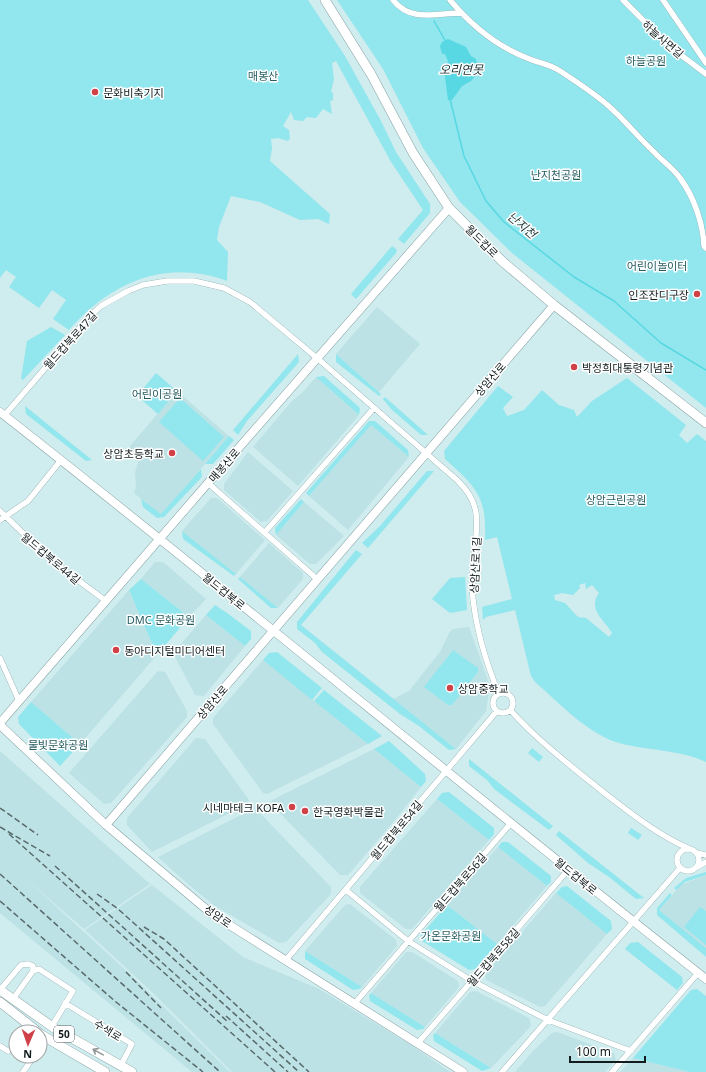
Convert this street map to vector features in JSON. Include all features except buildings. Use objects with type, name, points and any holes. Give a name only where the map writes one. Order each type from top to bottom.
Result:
[{"type":"main road","name":"월드컵로","points":[[325,0],[371,74],[413,153],[449,208],[503,262],[554,305],[706,423]]},
{"type":"main road","name":"매봉산로","points":[[0,724],[208,483],[449,208]]},
{"type":"main road","name":"상암산로","points":[[106,825],[554,305]]},
{"type":"main road","name":"월드컵북로","points":[[2,414],[161,539],[568,870],[706,979]]},
{"type":"main road","name":"성암로","points":[[0,724],[106,825],[212,914],[462,1072]]},
{"type":"main road","name":"50","points":[[0,990],[52,1026],[132,1072]]},
{"type":"main road","name":"50","points":[[0,1002],[28,1024]]},
{"type":"main road","name":"50","points":[[48,1038],[105,1072]]},
{"type":"street","points":[[393,0],[410,14],[424,16],[461,13]]},
{"type":"street","points":[[450,0],[461,13],[486,35],[502,46],[528,58],[544,62],[560,70],[613,110],[680,177],[690,194],[698,216],[703,234],[704,246],[706,248]]},
{"type":"street","name":"하늘사면길","points":[[623,0],[669,46],[706,74]]},
{"type":"street","points":[[663,0],[706,63]]},
{"type":"street","name":"월드컵북로47길","points":[[2,414],[89,317],[114,298],[128,291],[154,283],[194,281],[224,288],[237,294],[268,316],[317,358]]},
{"type":"street","points":[[317,358],[426,453]]},
{"type":"street","points":[[265,532],[374,408]]},
{"type":"street","name":"상암산로1길","points":[[426,453],[464,486],[474,503],[478,522],[473,578],[475,614],[485,660],[499,694]]},
{"type":"street","points":[[2,519],[28,501],[61,460]]},
{"type":"street","points":[[208,483],[317,579]]},
{"type":"street","name":"월드컵북로44길","points":[[0,511],[2,519],[52,561],[106,601]]},
{"type":"street","points":[[0,658],[19,701]]},
{"type":"street","points":[[499,694],[506,694],[512,698],[514,704],[511,711],[504,714],[496,711],[493,702],[499,694]]},
{"type":"street","points":[[447,771],[496,711]]},
{"type":"street","points":[[511,711],[537,737],[645,824],[671,841],[696,853],[706,855]]},
{"type":"street","name":"월드컵북로54길","points":[[285,961],[447,771]]},
{"type":"street","name":"월드컵북로56길","points":[[354,1004],[511,823]]},
{"type":"street","points":[[671,841],[676,848],[677,865],[680,868],[690,872],[706,862]]},
{"type":"street","points":[[677,856],[681,851],[690,849]]},
{"type":"street","points":[[696,853],[699,859],[697,867]]},
{"type":"street","points":[[502,1072],[680,868]]},
{"type":"street","name":"월드컵북로58길","points":[[418,1044],[568,870]]},
{"type":"street","points":[[346,890],[408,941],[472,981],[548,1020],[631,1051]]},
{"type":"street","points":[[0,990],[21,965],[28,964],[33,966],[33,971]]},
{"type":"street","points":[[13,999],[33,971],[39,969],[73,990],[52,1026]]},
{"type":"street","points":[[612,1072],[698,973]]},
{"type":"street","name":"수색로","points":[[65,1003],[132,1044],[121,1065]]},
{"type":"street","points":[[0,1046],[8,1051]]},
{"type":"shaded area","points":[[377,307],[420,344],[379,392],[336,354]]},
{"type":"shaded area","points":[[316,377],[359,415],[298,486],[253,447],[292,401],[301,394]]},
{"type":"shaded area","name":"상암초등학교","points":[[177,391],[229,436],[161,515],[134,493],[136,487],[135,472],[138,463],[137,454],[125,452]]},
{"type":"shaded area","points":[[371,425],[409,457],[348,530],[309,496]]},
{"type":"shaded area","points":[[248,452],[293,491],[267,521],[261,522],[224,490],[224,484]]},
{"type":"shaded area","points":[[211,498],[217,498],[265,540],[236,574],[182,531]]},
{"type":"shaded area","points":[[304,502],[344,536],[316,564],[310,564],[276,535]]},
{"type":"shaded area","points":[[269,543],[303,573],[303,579],[278,608],[240,577]]},
{"type":"shaded area","points":[[155,562],[163,562],[206,599],[189,617],[141,579]]},
{"type":"shaded area","points":[[129,590],[157,655],[80,744],[31,702]]},
{"type":"shaded area","points":[[206,615],[245,646],[204,696],[195,695],[173,653]]},
{"type":"shaded area","name":"상암중학교","points":[[469,627],[490,686],[486,711],[456,749],[393,699],[409,691],[440,652],[449,633],[453,629]]},
{"type":"shaded area","points":[[263,660],[368,744],[267,794],[263,793],[213,724],[213,718]]},
{"type":"shaded area","points":[[158,671],[165,672],[187,711],[187,717],[111,803],[104,804],[69,773]]},
{"type":"shaded area","points":[[196,738],[205,739],[249,800],[248,804],[152,852],[127,825],[127,818]]},
{"type":"shaded area","points":[[374,749],[421,787],[348,875],[340,875],[271,804],[272,800]]},
{"type":"shaded area","points":[[0,751],[150,884],[84,929],[25,878],[131,975],[230,1072],[192,1072],[0,913]]},
{"type":"shaded area","points":[[437,799],[489,840],[412,929],[406,929],[360,893],[360,887]]},
{"type":"shaded area","points":[[253,809],[257,810],[331,887],[331,894],[286,942],[279,943],[215,906],[158,857]]},
{"type":"shaded area","points":[[498,847],[547,886],[497,944],[447,905]]},
{"type":"shaded area","points":[[706,875],[706,948],[659,910],[681,885]]},
{"type":"shaded area","points":[[152,885],[243,957],[319,989],[411,1045],[450,1072],[232,1072],[150,990],[85,930]]},
{"type":"shaded area","points":[[556,893],[607,934],[545,1006],[540,1007],[486,980],[485,974]]},
{"type":"shaded area","points":[[350,904],[396,940],[397,946],[362,987],[305,951],[345,905]]},
{"type":"shaded area","points":[[406,952],[412,952],[458,981],[459,987],[425,1027],[371,993]]},
{"type":"shaded area","points":[[476,991],[529,1018],[531,1026],[491,1068],[435,1033],[470,992]]},
{"type":"shaded area","points":[[557,1032],[614,1053],[616,1060],[605,1072],[515,1072],[533,1051],[552,1033]]},
{"type":"shaded area","points":[[633,1058],[662,1065],[690,1072],[620,1072]]},
{"type":"green space","name":"매봉산","points":[[0,0],[308,0],[345,56],[381,121],[396,152],[430,204],[430,213],[404,244],[398,239],[423,210],[391,162],[336,61],[332,63],[334,79],[331,92],[333,93],[333,100],[330,101],[332,114],[323,109],[316,118],[307,117],[303,121],[294,120],[291,112],[283,126],[289,130],[290,138],[288,141],[278,138],[271,139],[272,148],[270,161],[330,214],[329,224],[318,219],[300,220],[260,202],[231,196],[219,227],[217,240],[228,252],[227,281],[204,275],[182,272],[161,274],[140,279],[102,299],[85,313],[69,330],[53,319],[66,300],[52,290],[39,308],[9,287],[16,277],[6,270],[0,278]]},
{"type":"green space","name":"난지천공원","points":[[337,0],[706,0],[706,408],[512,253],[460,202],[423,148],[383,69]]},
{"type":"green space","points":[[392,246],[397,250],[396,253],[356,299],[351,294]]},
{"type":"green space","points":[[51,327],[65,335],[23,380],[21,379],[27,341]]},
{"type":"green space","points":[[298,354],[299,362],[247,421],[238,435],[233,430]]},
{"type":"green space","points":[[336,354],[381,394],[379,396],[336,362]]},
{"type":"green space","name":"어린이공원","points":[[156,373],[177,391],[158,414],[137,396]]},
{"type":"green space","points":[[324,376],[360,408],[359,415],[316,377]]},
{"type":"green space","name":"상암근린공원","points":[[627,378],[686,425],[679,435],[687,443],[697,434],[706,441],[706,762],[674,752],[619,743],[585,725],[535,682],[531,676],[515,610],[486,617],[483,620],[482,607],[512,599],[497,537],[485,540],[484,513],[481,502],[472,485],[445,459],[444,451],[498,386],[513,397],[503,408],[507,416],[524,410],[542,390],[559,405],[574,410],[577,417],[592,401]],"holes":[[[585,583],[586,589],[592,585],[599,593],[596,599],[596,610],[612,633],[609,637],[586,618],[578,617],[565,603],[555,600],[554,595],[562,593],[573,595],[580,588],[579,585]]]},
{"type":"green space","points":[[385,397],[428,435],[421,435],[391,409],[383,399]]},
{"type":"green space","points":[[180,398],[224,437],[203,461],[159,422]]},
{"type":"green space","points":[[25,406],[92,460],[86,461],[26,414]]},
{"type":"green space","points":[[369,421],[375,421],[408,450],[409,457],[371,425],[309,496],[306,493]]},
{"type":"green space","points":[[229,436],[234,440],[213,464],[205,464]]},
{"type":"green space","points":[[201,469],[202,477],[164,517],[157,518],[143,507],[141,499],[161,514]]},
{"type":"green space","points":[[427,471],[434,471],[368,548],[362,543],[380,526]]},
{"type":"green space","points":[[301,499],[304,502],[276,535],[275,528]]},
{"type":"green space","points":[[182,531],[236,574],[234,576],[183,539]]},
{"type":"green space","points":[[356,550],[362,554],[301,625],[456,749],[449,750],[419,726],[400,714],[322,652],[315,643],[297,629],[297,622]]},
{"type":"green space","points":[[240,577],[278,608],[271,608],[238,579]]},
{"type":"green space","points":[[465,577],[467,610],[450,613],[432,599],[450,578]]},
{"type":"green space","name":"DMC 문화공원","points":[[141,579],[189,617],[157,655],[129,590]]},
{"type":"green space","points":[[215,605],[251,631],[251,639],[245,646],[206,615]]},
{"type":"green space","points":[[453,650],[478,668],[478,672],[452,705],[448,705],[424,687]]},
{"type":"green space","points":[[277,652],[322,688],[312,700],[263,660],[269,653]]},
{"type":"green space","points":[[324,690],[382,736],[368,744],[314,701]]},
{"type":"green space","name":"물빛문화공원","points":[[31,702],[80,744],[60,766],[19,724],[18,717]]},
{"type":"green space","points":[[389,741],[425,774],[426,781],[421,787],[374,749]]},
{"type":"green space","points":[[532,748],[543,757],[539,762],[528,753]]},
{"type":"green space","points":[[469,759],[553,826],[549,830],[494,789],[487,780],[469,766]]},
{"type":"green space","points":[[449,792],[494,828],[494,834],[489,840],[437,799],[442,793]]},
{"type":"green space","points":[[631,828],[642,835],[638,840],[628,833]]},
{"type":"green space","points":[[559,831],[644,898],[636,899],[609,877],[588,863],[556,835]]},
{"type":"green space","points":[[502,842],[508,842],[551,876],[551,882],[547,886],[498,847]]},
{"type":"green space","points":[[706,872],[706,875],[685,882],[676,890],[674,888],[686,878]]},
{"type":"green space","points":[[567,886],[611,921],[612,929],[607,934],[556,893],[562,887]]},
{"type":"green space","points":[[670,893],[672,895],[659,910],[706,948],[706,957],[657,915],[657,908]]},
{"type":"green space","name":"가온문화공원","points":[[447,905],[497,944],[475,969],[469,970],[422,941],[421,935]]},
{"type":"green space","points":[[700,907],[706,911],[706,945],[684,927]]},
{"type":"green space","points":[[638,942],[682,977],[683,983],[677,990],[625,949],[630,943]]},
{"type":"green space","points":[[305,951],[362,987],[353,990],[305,959]]},
{"type":"green space","points":[[697,989],[706,996],[706,1072],[690,1072],[633,1058],[691,990]]},
{"type":"green space","points":[[371,993],[425,1027],[417,1030],[370,1001],[369,995]]},
{"type":"green space","points":[[435,1033],[491,1068],[482,1071],[434,1041],[433,1035]]},
{"type":"water","name":"오리연못","points":[[448,39],[466,47],[471,56],[476,59],[478,69],[471,81],[462,86],[452,100],[448,100],[444,69],[448,61],[445,54],[442,54],[440,46],[442,42]]},
{"type":"waterway","name":"난지천","points":[[434,21],[446,42]]},
{"type":"waterway","name":"난지천","points":[[450,99],[464,156],[486,201],[504,222],[574,277],[614,301],[661,343],[706,370]]},
{"type":"railway","points":[[0,808],[38,835]]},
{"type":"railway","points":[[0,827],[50,856]]},
{"type":"railway","points":[[9,834],[275,1072]]},
{"type":"railway","points":[[55,866],[228,1022]]},
{"type":"railway","points":[[0,874],[220,1072]]},
{"type":"railway","points":[[97,894],[117,908],[299,1072]]},
{"type":"railway","points":[[0,901],[116,1002],[203,1072]]},
{"type":"railway","points":[[144,927],[164,939],[309,1072]]},
{"type":"railway","points":[[126,972],[161,1008]]},
{"type":"railway","points":[[226,1016],[288,1072]]},
{"type":"place","name":"문화비축기지","points":[[95,92]]},
{"type":"place","name":"인조잔디구장","points":[[697,294]]},
{"type":"place","name":"박정희대통령기념관","points":[[574,367]]},
{"type":"place","name":"상암초등학교","points":[[172,453]]},
{"type":"place","name":"동아디지털미디어센터","points":[[116,650]]},
{"type":"place","name":"상암중학교","points":[[450,688]]},
{"type":"place","name":"시네마테크 KOFA","points":[[292,807]]},
{"type":"place","name":"한국영화박물관","points":[[305,811]]},
{"type":"park label","name":"하늘공원","points":[[646,60]]},
{"type":"park label","name":"어린이놀이터","points":[[657,265]]}]
